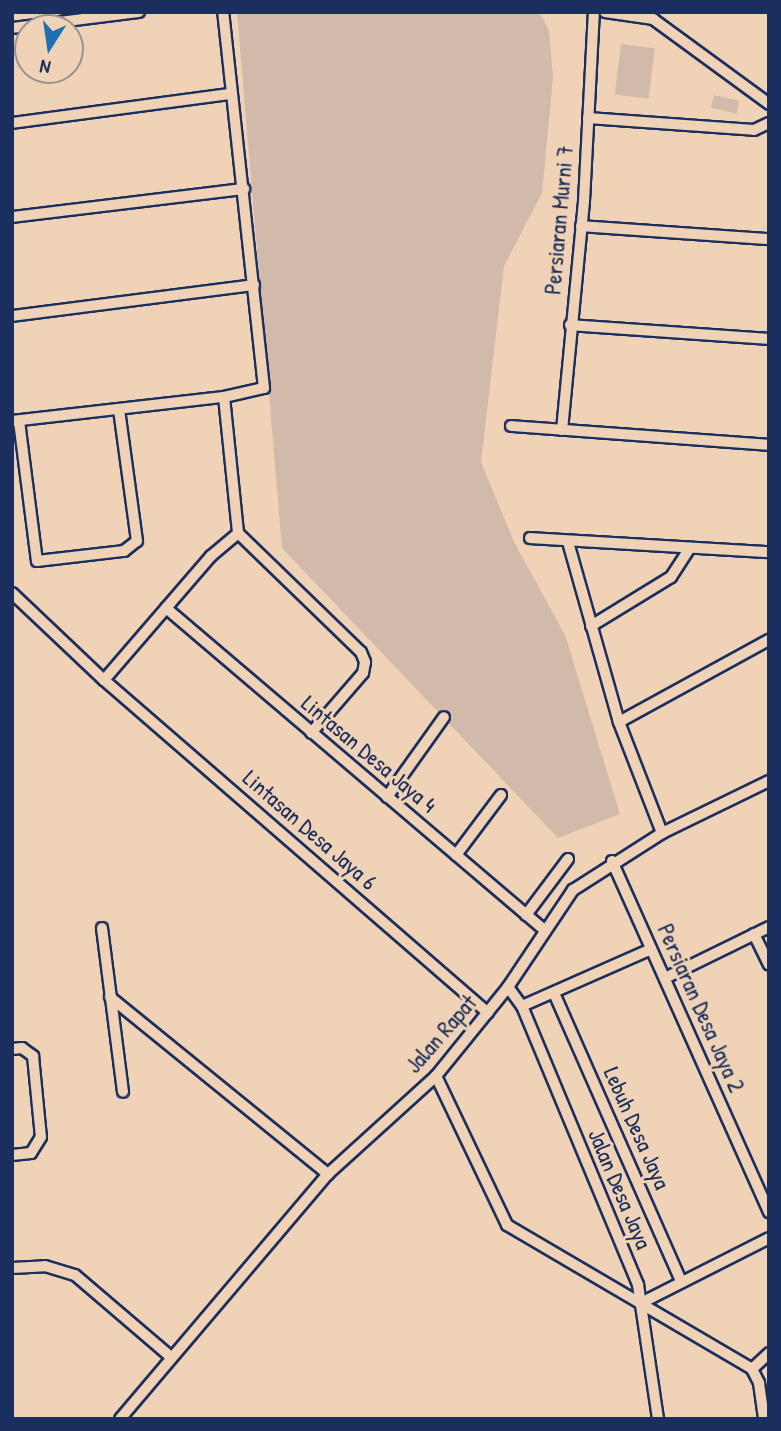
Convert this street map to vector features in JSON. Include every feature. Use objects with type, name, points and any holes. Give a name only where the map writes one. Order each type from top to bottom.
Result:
[{"type":"street","points":[[12,28],[139,12]]},
{"type":"street","points":[[119,409],[137,541],[124,551],[37,561],[16,421],[119,409],[224,397],[262,390],[265,383],[244,189],[230,94],[223,12]]},
{"type":"street","name":"Persiaran Murni 7","points":[[562,430],[570,325],[582,226],[594,12]]},
{"type":"street","points":[[605,12],[653,19],[769,104]]},
{"type":"street","points":[[12,122],[230,94]]},
{"type":"street","points":[[588,118],[754,130],[769,123]]},
{"type":"street","points":[[12,217],[244,189]]},
{"type":"street","points":[[582,226],[769,239]]},
{"type":"street","points":[[12,316],[254,285]]},
{"type":"street","points":[[570,325],[769,339]]},
{"type":"street","points":[[224,397],[238,534],[361,652],[365,662],[363,673],[311,733]]},
{"type":"street","points":[[511,426],[769,445]]},
{"type":"street","points":[[104,680],[211,555],[238,534]]},
{"type":"street","points":[[530,538],[769,552]]},
{"type":"street","points":[[568,542],[618,722],[662,833]]},
{"type":"street","points":[[592,626],[671,577],[690,548]]},
{"type":"street","name":"Lintasan Desa Jaya 6","points":[[12,593],[104,680],[488,1013]]},
{"type":"street","name":"Lintasan Desa Jaya 4","points":[[166,608],[545,931]]},
{"type":"street","points":[[618,722],[769,640]]},
{"type":"street","points":[[387,797],[444,717]]},
{"type":"street","name":"Jalan Rapat","points":[[120,1419],[328,1174],[436,1076],[508,987],[573,890],[612,861],[662,833],[769,781]]},
{"type":"street","points":[[456,855],[500,795]]},
{"type":"street","points":[[526,915],[568,859]]},
{"type":"street","name":"Persiaran Desa Jaya 2","points":[[612,861],[769,1212]]},
{"type":"street","points":[[665,978],[769,927]]},
{"type":"street","points":[[102,928],[123,1092]]},
{"type":"street","points":[[754,934],[769,965]]},
{"type":"street","points":[[522,1006],[650,949]]},
{"type":"street","name":"Jalan Desa Jaya","points":[[508,987],[522,1006],[643,1302],[658,1419]]},
{"type":"street","name":"Lebuh Desa Jaya","points":[[554,993],[681,1280]]},
{"type":"street","points":[[110,997],[328,1174]]},
{"type":"street","points":[[12,1049],[22,1048],[33,1056],[41,1137],[32,1153],[12,1155]]},
{"type":"street","points":[[436,1076],[502,1220],[752,1369],[759,1383],[764,1419]]},
{"type":"street","points":[[643,1302],[681,1280],[769,1238]]},
{"type":"street","points":[[12,1268],[45,1265],[75,1275],[171,1357]]},
{"type":"street","points":[[752,1369],[769,1353]]},
{"type":"shaded area","points":[[237,12],[539,12],[549,30],[553,77],[542,193],[504,266],[481,462],[514,542],[565,635],[620,814],[558,838],[282,548]]},
{"type":"shaded area","points":[[621,44],[655,48],[649,99],[615,95]]},
{"type":"shaded area","points":[[714,95],[739,101],[736,114],[711,108]]}]
